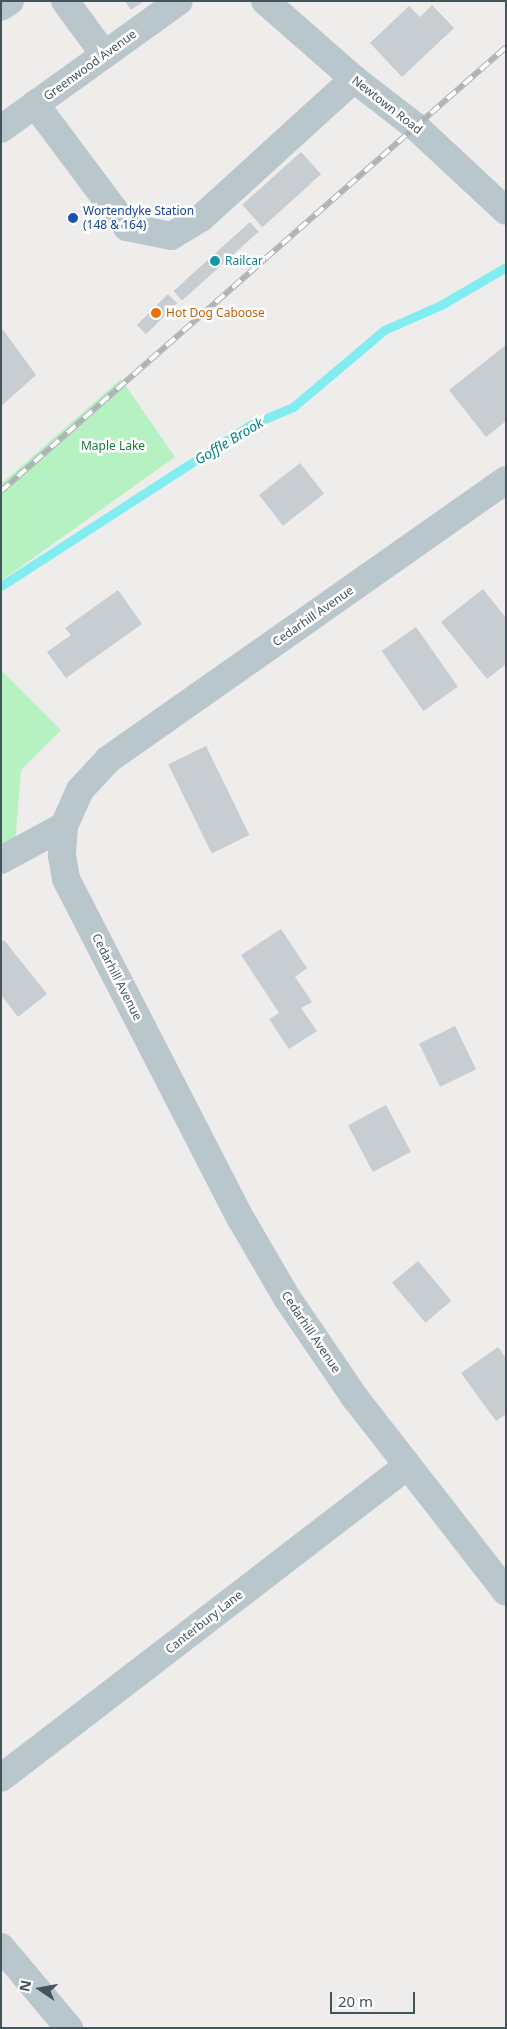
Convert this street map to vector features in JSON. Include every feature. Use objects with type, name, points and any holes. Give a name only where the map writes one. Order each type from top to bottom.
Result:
[{"type":"street","points":[[1,7],[10,1]]},
{"type":"street","points":[[65,1],[104,54]]},
{"type":"street","name":"Greenwood Avenue","points":[[1,129],[179,1]]},
{"type":"street","name":"Newtown Road","points":[[265,1],[354,79],[416,127],[506,211]]},
{"type":"street","points":[[35,104],[127,227],[170,236],[201,218],[354,79]]},
{"type":"street","name":"Cedarhill Avenue","points":[[506,480],[108,760],[80,790],[64,826],[62,856],[66,879],[241,1219],[287,1298],[356,1400],[506,1592]]},
{"type":"street","points":[[1,860],[64,826]]},
{"type":"street","name":"Canterbury Lane","points":[[1,1778],[407,1466]]},
{"type":"street","points":[[1,1947],[69,2028]]},
{"type":"green space","name":"Maple Lake","points":[[121,379],[175,457],[1,581],[1,484]]},
{"type":"green space","points":[[1,670],[61,730],[21,770],[15,845],[1,848]]},
{"type":"building","points":[[125,1],[144,1],[131,10]]},
{"type":"building","points":[[432,5],[454,28],[402,77],[370,43],[409,6],[420,17]]},
{"type":"building","points":[[301,152],[321,174],[262,227],[242,205]]},
{"type":"building","name":"Railcar","points":[[250,222],[259,232],[182,301],[173,291]]},
{"type":"building","name":"Hot Dog Caboose","points":[[168,294],[177,303],[146,334],[137,325]]},
{"type":"building","points":[[1,327],[36,375],[1,406]]},
{"type":"building","points":[[506,345],[506,421],[486,437],[449,390]]},
{"type":"building","points":[[300,463],[324,494],[283,526],[259,495]]},
{"type":"building","points":[[483,589],[506,618],[506,664],[487,679],[441,622]]},
{"type":"building","points":[[118,590],[142,624],[66,678],[47,652],[71,635],[65,628]]},
{"type":"building","points":[[416,627],[458,687],[423,711],[382,651]]},
{"type":"building","points":[[206,746],[249,835],[212,853],[168,764]]},
{"type":"building","points":[[281,929],[307,968],[295,977],[312,1002],[301,1008],[317,1031],[289,1049],[269,1019],[279,1013],[241,955]]},
{"type":"building","points":[[4,940],[47,994],[18,1017],[1,995],[1,942]]},
{"type":"building","points":[[455,1026],[476,1069],[440,1087],[419,1044]]},
{"type":"building","points":[[386,1105],[411,1152],[373,1172],[348,1125]]},
{"type":"building","points":[[418,1261],[451,1301],[425,1323],[392,1283]]},
{"type":"building","points":[[498,1347],[506,1358],[506,1414],[496,1421],[461,1373]]},
{"type":"waterway","name":"Goffle Brook","points":[[1,586],[250,425],[293,407],[384,330],[441,305],[506,267]]},
{"type":"railway","points":[[1,491],[506,47]]},
{"type":"place","name":"Wortendyke Station (148 & 164)","points":[[73,218]]},
{"type":"place","name":"Railcar","points":[[215,261]]},
{"type":"place","name":"Hot Dog Caboose","points":[[156,313]]}]
